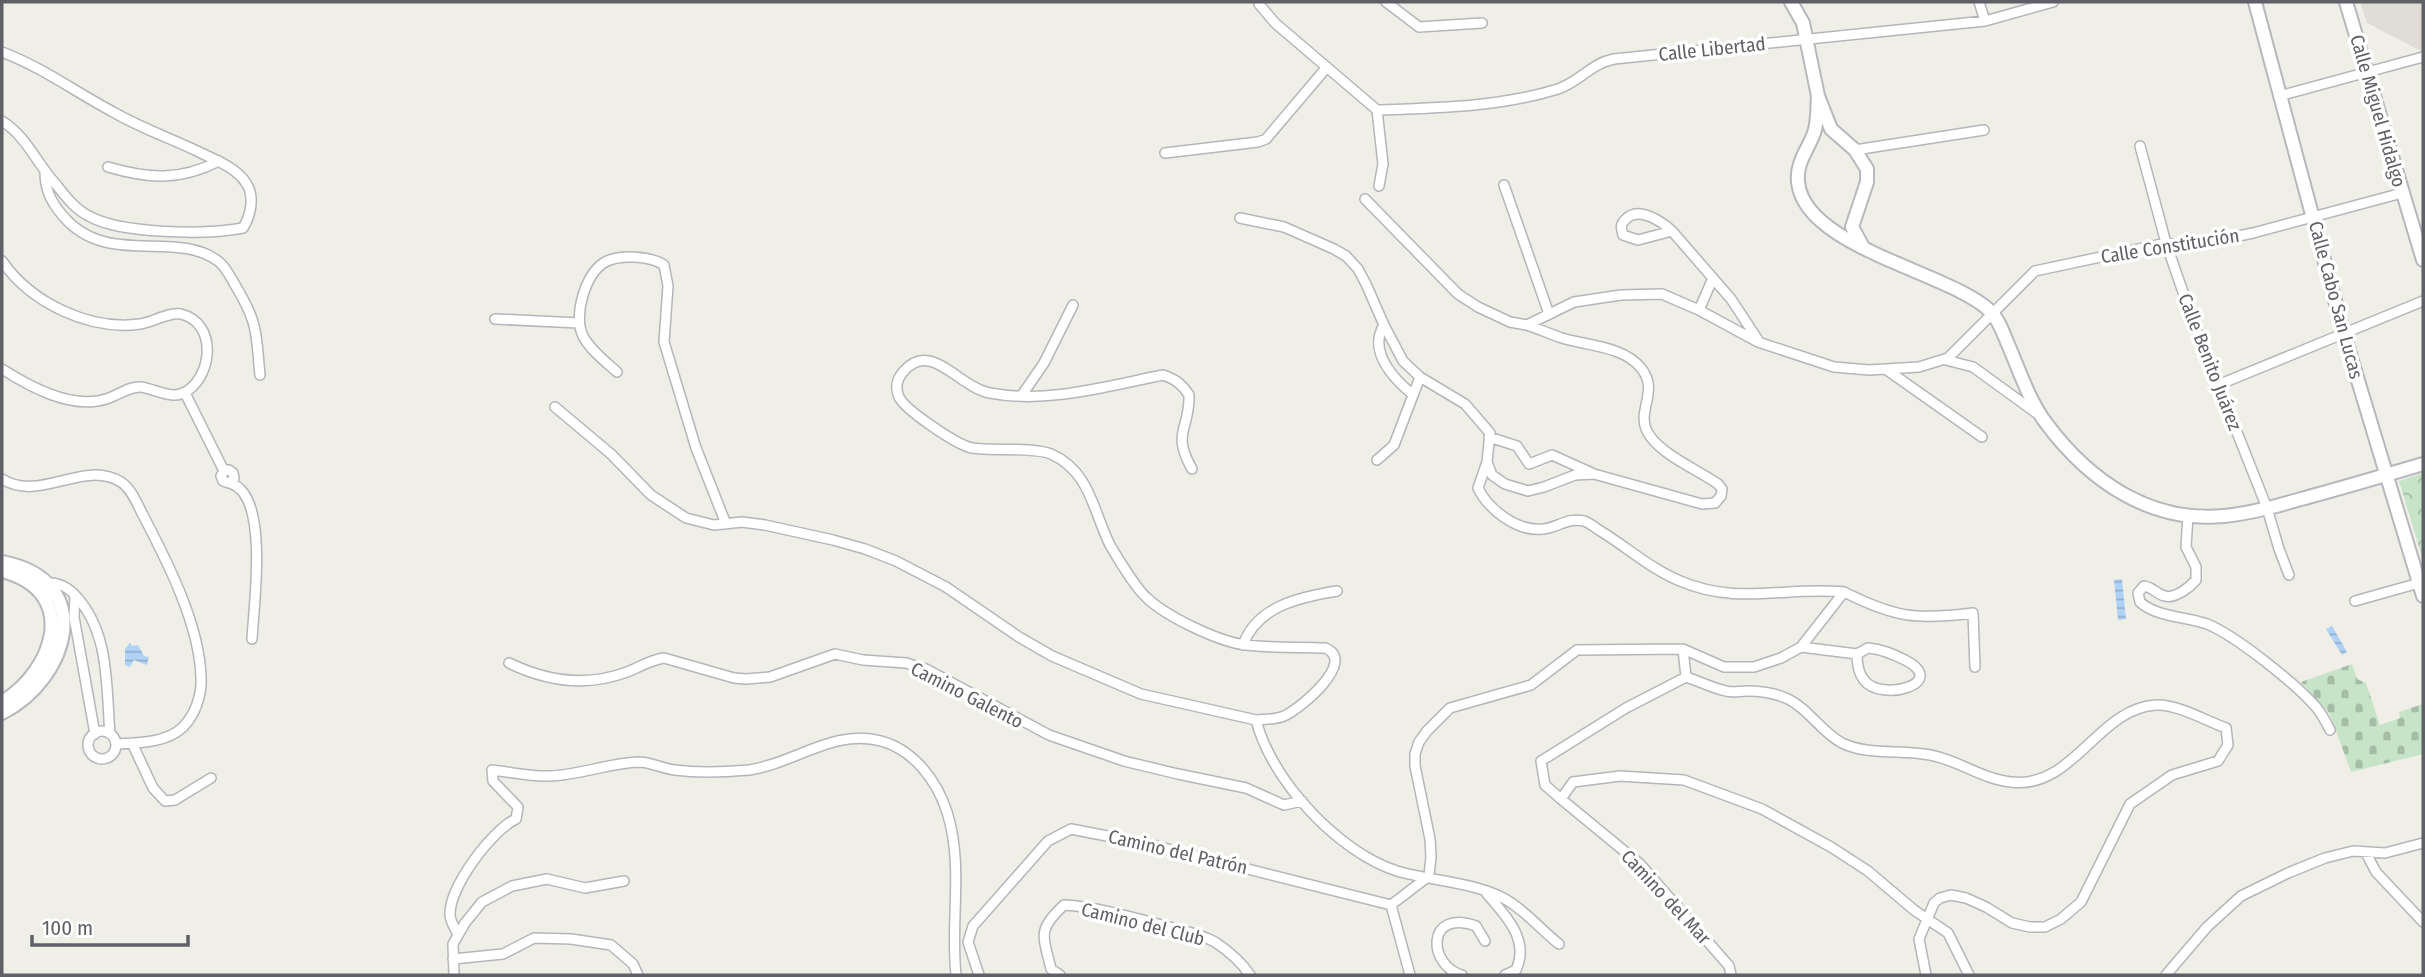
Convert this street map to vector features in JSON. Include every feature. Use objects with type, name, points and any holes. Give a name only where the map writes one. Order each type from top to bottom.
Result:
[{"type":"street","points":[[1385,2],[1419,27],[1482,23]]},
{"type":"street","points":[[1791,2],[1803,23],[1808,39],[1818,96],[1830,129],[1854,150],[1867,169],[1867,182],[1852,227],[1863,247]]},
{"type":"street","points":[[1979,2],[1985,21]]},
{"type":"street","name":"Calle Libertad","points":[[1377,110],[1471,105],[1539,93],[1560,88],[1594,66],[1615,59],[1985,21],[2053,2]]},
{"type":"street","name":"Calle Cabo San Lucas","points":[[2255,2],[2344,334],[2421,589]]},
{"type":"street","name":"Calle Miguel Hidalgo","points":[[2347,2],[2423,260]]},
{"type":"street","points":[[1259,3],[1275,23],[1377,110],[1383,164],[1380,186]]},
{"type":"street","points":[[2,52],[43,71],[142,128],[219,161],[239,174],[247,184],[251,205],[246,231],[118,227],[92,218],[81,212],[45,172],[27,143],[2,121]]},
{"type":"street","points":[[2279,96],[2423,57]]},
{"type":"street","points":[[1165,153],[1266,139],[1327,67]]},
{"type":"street","points":[[1818,96],[1816,129],[1798,169],[1798,184],[1807,206],[1843,237],[1883,259],[1968,296],[1992,312],[2044,420]]},
{"type":"street","points":[[1854,150],[1984,130]]},
{"type":"street","name":"Calle Benito Juárez","points":[[2140,146],[2166,243],[2194,324],[2290,575]]},
{"type":"street","points":[[108,167],[135,175],[169,176],[195,173],[219,161]]},
{"type":"street","points":[[45,172],[50,199],[78,231],[123,245],[195,250],[206,254],[225,268],[254,324],[260,375]]},
{"type":"street","points":[[1504,185],[1549,314]]},
{"type":"street","name":"Calle Constitución","points":[[1944,360],[2035,271],[2166,243],[2189,246],[2402,193]]},
{"type":"street","points":[[1365,199],[1458,294],[1498,318],[1613,350],[1639,366],[1647,377],[1650,396],[1646,411],[1647,431],[1663,449],[1718,484],[1722,489],[1721,496],[1716,503],[1702,504],[1594,474],[1552,455],[1529,464],[1517,446],[1489,437]]},
{"type":"street","points":[[1672,231],[1637,240],[1623,235],[1621,229],[1622,222],[1637,214],[1656,219],[1672,231],[1731,299],[1758,341]]},
{"type":"street","points":[[1240,218],[1284,227],[1335,249],[1358,269],[1398,353],[1420,377],[1465,404],[1490,433],[1487,462],[1478,488],[1484,500],[1510,521],[1543,530],[1565,520],[1585,521],[1655,568],[1679,581],[1708,591],[1740,595],[1818,589],[1844,592],[1872,606],[1904,616],[1938,617],[1973,613],[1975,667]]},
{"type":"street","points":[[617,372],[586,342],[579,323],[589,282],[606,261],[628,258],[658,261],[664,265],[668,286],[664,342],[696,448],[726,524]]},
{"type":"street","points":[[2,261],[11,275],[29,291],[88,321],[116,326],[155,321],[174,314],[191,318],[202,331],[208,355],[202,376],[185,393],[171,395],[138,387],[91,403],[50,394],[2,369]]},
{"type":"street","points":[[1699,310],[1713,278]]},
{"type":"street","points":[[1527,325],[1574,302],[1621,295],[1662,294],[1758,341],[1834,367],[1887,370],[1919,367],[1944,360],[1962,362],[1978,369],[2024,402],[2044,420],[2080,461],[2124,496],[2152,509],[2188,516],[2225,516],[2267,509],[2423,464]]},
{"type":"street","points":[[2218,385],[2423,301]]},
{"type":"street","points":[[1023,395],[1044,363],[1073,305]]},
{"type":"street","points":[[495,318],[579,323]]},
{"type":"street","points":[[1384,325],[1378,334],[1378,347],[1391,374],[1412,394]]},
{"type":"street","points":[[555,407],[611,454],[651,495],[686,518],[705,524],[742,522],[765,525],[865,550],[896,561],[946,587],[1052,656],[1141,694],[1256,720],[1286,716],[1330,676],[1335,655],[1332,651],[1325,648],[1243,645],[1194,628],[1145,597],[1110,545],[1083,479],[1066,463],[1049,453],[970,447],[943,434],[900,399],[896,386],[901,374],[912,363],[927,359],[938,362],[979,391],[1023,395],[1072,393],[1163,375],[1174,379],[1189,395],[1181,438],[1184,454],[1192,469]]},
{"type":"street","points":[[1887,370],[1982,437]]},
{"type":"street","points":[[1377,460],[1394,445],[1420,377]]},
{"type":"street","points":[[185,393],[224,471],[233,473],[231,482],[243,491],[249,501],[257,541],[252,639]]},
{"type":"street","points":[[1487,462],[1492,475],[1505,484],[1528,491],[1575,475],[1594,474]]},
{"type":"street","points":[[2,479],[24,488],[95,475],[113,478],[126,486],[177,585],[200,660],[198,702],[182,728],[164,737],[116,744]]},
{"type":"street","points":[[2188,516],[2186,547],[2196,567],[2196,580],[2170,597],[2162,596],[2153,588],[2144,586],[2138,593],[2140,602],[2151,609],[2206,624],[2237,641],[2309,699],[2330,730]]},
{"type":"street","points":[[2,562],[23,568],[42,585],[61,606],[64,624],[64,639],[39,684],[25,698],[2,713]]},
{"type":"street","points":[[2,571],[42,585],[64,587],[91,614],[104,651],[110,734],[116,744]]},
{"type":"street","points":[[2,702],[25,685],[48,652],[52,624],[42,585]]},
{"type":"street","points":[[2354,601],[2421,589]]},
{"type":"street","points":[[1243,645],[1248,630],[1260,617],[1307,596],[1337,591]]},
{"type":"street","points":[[1410,975],[1391,905],[1429,876],[1432,857],[1430,839],[1415,754],[1427,731],[1450,708],[1531,685],[1577,650],[1683,649],[1724,667],[1754,667],[1781,658],[1801,647],[1844,592]]},
{"type":"street","points":[[75,596],[74,617],[95,734],[89,744],[91,752],[98,758],[111,756],[116,744]]},
{"type":"street","points":[[1801,647],[1857,654],[1868,648],[1880,649],[1916,666],[1920,678],[1915,685],[1907,689],[1874,688],[1864,681],[1858,667],[1857,654]]},
{"type":"street","points":[[1683,649],[1686,677],[1727,692],[1767,692],[1788,699],[1805,709],[1837,740],[1852,748],[1934,755],[1973,772],[2012,783],[2042,779],[2061,769],[2126,714],[2154,705],[2174,707],[2226,729],[2228,745],[2218,761],[2172,775],[2130,804],[2081,902],[2061,919],[2045,927],[2012,923],[1966,898],[1951,895],[1940,898],[1934,903],[1919,939],[1926,975]]},
{"type":"street","name":"Camino Galento","points":[[509,663],[555,679],[579,682],[627,672],[652,660],[664,658],[746,679],[770,677],[835,654],[863,660],[906,663],[926,669],[1025,724],[1074,744],[1138,764],[1246,788],[1284,805],[1301,801]]},
{"type":"street","name":"Camino del Mar","points":[[1686,677],[1626,708],[1541,761],[1545,785],[1640,864],[1730,966],[1731,975]]},
{"type":"street","points":[[1256,720],[1269,755],[1280,774],[1301,801],[1341,840],[1366,858],[1396,870],[1484,890],[1506,900],[1559,944]]},
{"type":"street","points":[[95,734],[110,734]]},
{"type":"street","points":[[458,935],[450,915],[458,884],[472,862],[507,823],[516,819],[518,807],[493,781],[492,770],[549,776],[638,762],[682,771],[748,770],[848,739],[882,741],[909,755],[921,767],[932,780],[947,811],[956,856],[956,975]]},
{"type":"street","points":[[132,743],[153,788],[164,801],[175,800],[211,778]]},
{"type":"street","points":[[1561,799],[1573,782],[1620,776],[1685,780],[1762,809],[1868,871],[1927,921],[1948,933],[1969,975]]},
{"type":"street","name":"Camino del Patrón","points":[[968,942],[973,926],[1006,886],[1048,841],[1071,829],[1148,844],[1391,905]]},
{"type":"street","points":[[2166,975],[2207,927],[2241,896],[2315,861],[2353,851],[2385,853],[2423,843]]},
{"type":"street","points":[[2366,853],[2376,872],[2423,922]]},
{"type":"street","points":[[454,975],[453,944],[482,902],[512,886],[547,879],[584,888],[624,881]]},
{"type":"street","points":[[1484,890],[1510,922],[1521,947],[1521,959],[1516,970],[1505,975]]},
{"type":"street","name":"Camino del Club","points":[[1060,975],[1051,969],[1044,939],[1047,921],[1064,905],[1111,912],[1194,933],[1216,943],[1250,975]]},
{"type":"street","points":[[1462,975],[1445,966],[1439,956],[1437,943],[1445,925],[1454,922],[1476,926],[1485,941]]},
{"type":"street","points":[[955,928],[968,942],[979,975]]},
{"type":"street","points":[[453,959],[503,954],[534,938],[570,939],[611,945],[634,964],[638,975]]},
{"type":"shaded area","points":[[2360,2],[2423,2],[2423,52],[2367,23]]},
{"type":"green space","points":[[2423,473],[2423,560],[2399,481]]},
{"type":"green space","points":[[2352,664],[2357,679],[2366,683],[2380,725],[2400,718],[2399,712],[2423,704],[2423,754],[2351,772],[2330,714],[2301,682]]},
{"type":"water","points":[[2122,579],[2126,619],[2118,620],[2114,580]]},
{"type":"water","points":[[2332,626],[2347,652],[2342,655],[2326,629]]},
{"type":"water","points":[[130,643],[132,646],[138,645],[144,656],[149,657],[147,665],[134,660],[130,667],[125,665],[125,649]]}]
